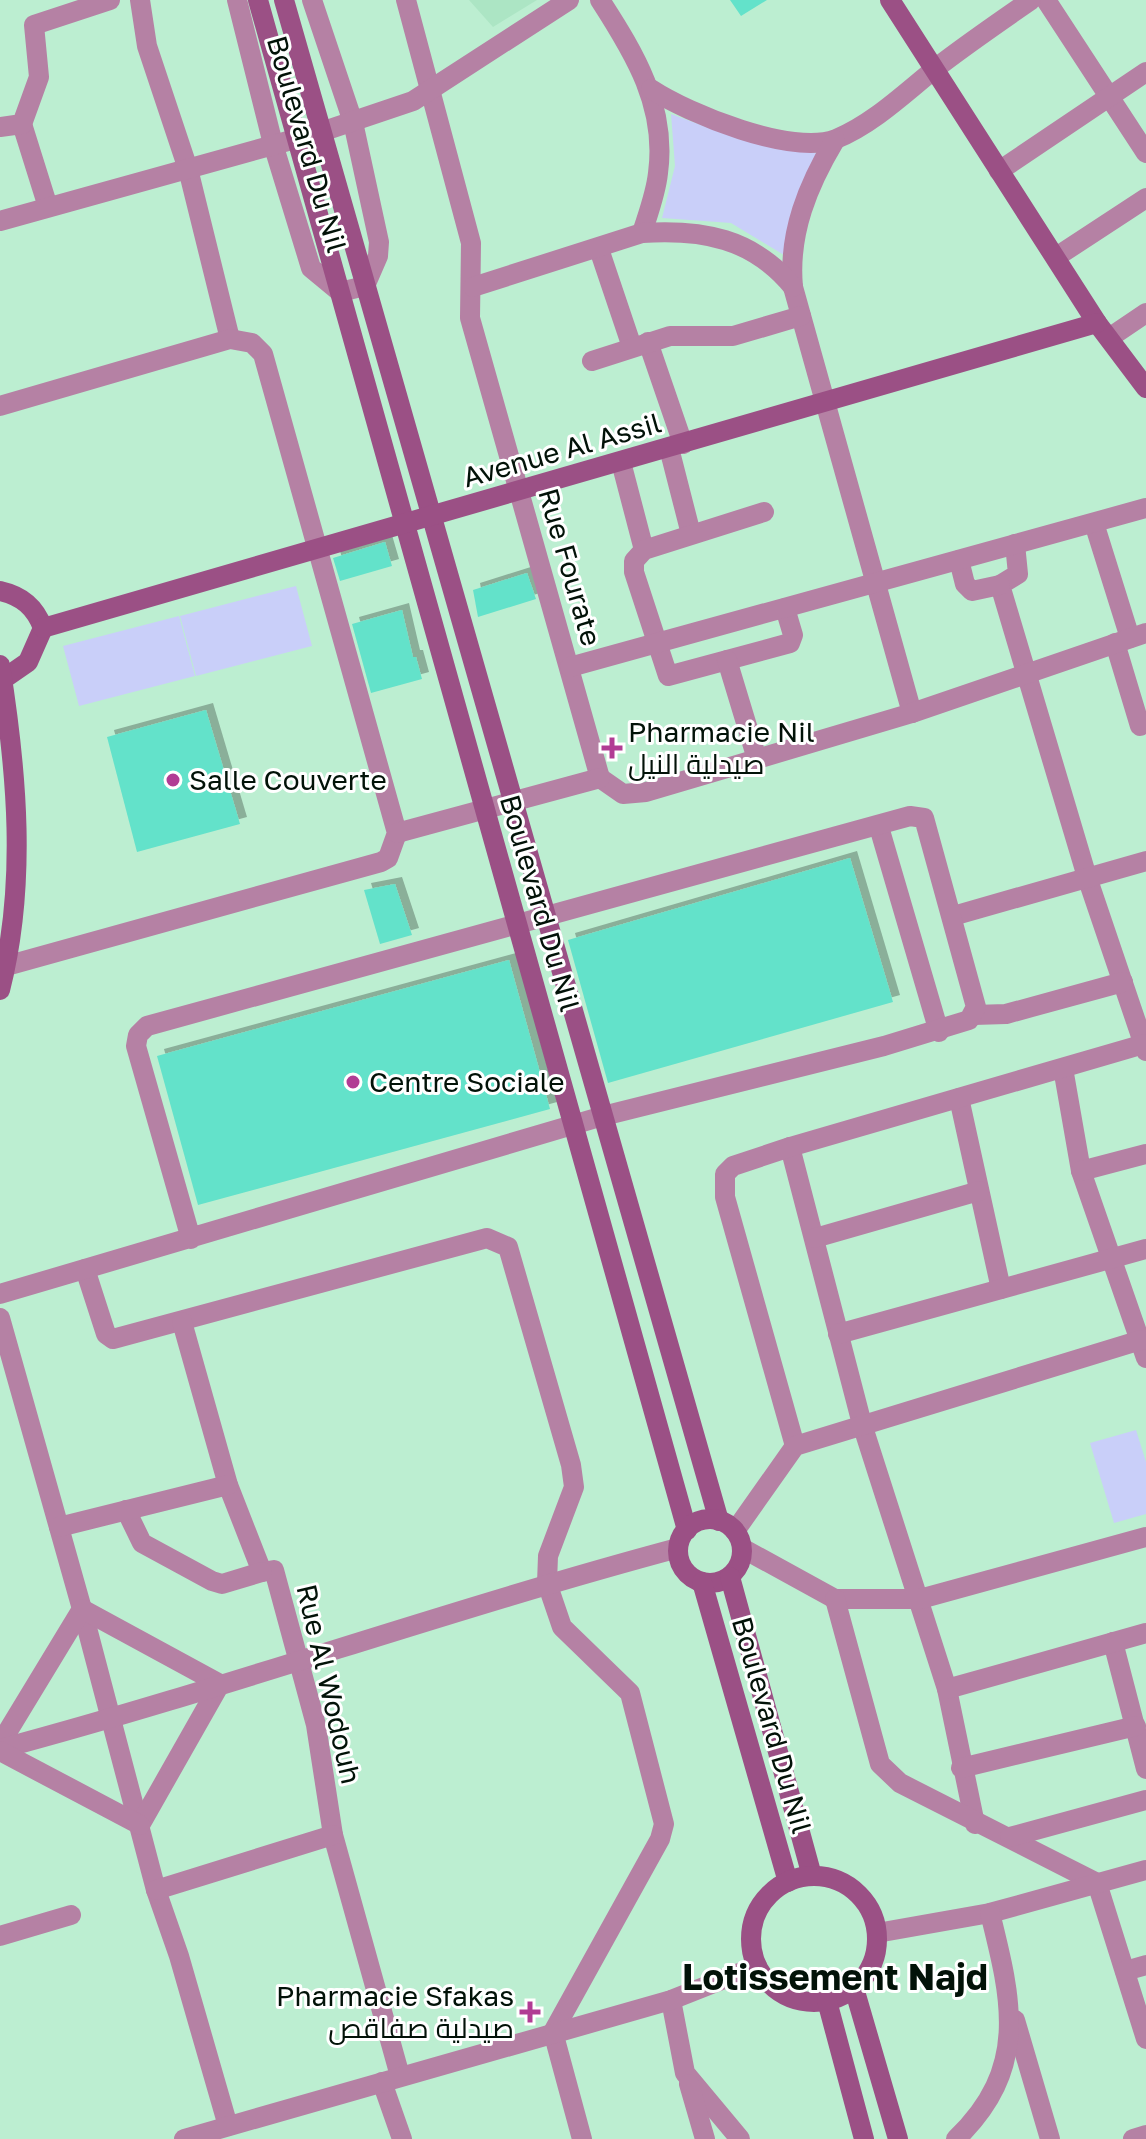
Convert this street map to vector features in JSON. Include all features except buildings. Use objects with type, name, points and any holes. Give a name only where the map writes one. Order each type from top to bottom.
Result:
[{"type":"street","points":[[48,207],[22,124],[39,77],[34,25],[110,0]]},
{"type":"street","points":[[140,0],[147,46],[188,169],[230,339]]},
{"type":"street","name":"Boulevard Du Nil","points":[[237,0],[273,144],[311,268],[340,292]]},
{"type":"street","name":"Boulevard Du Nil","points":[[258,0],[574,1125],[682,1539]]},
{"type":"street","name":"Boulevard Du Nil","points":[[284,0],[324,131],[365,286],[603,1116],[732,1533]]},
{"type":"street","name":"Boulevard Du Nil","points":[[312,0],[353,122],[379,242],[378,256],[365,286]]},
{"type":"street","name":"Rue Fourate","points":[[406,0],[471,243],[473,287],[469,300],[470,318],[600,778]]},
{"type":"street","points":[[0,221],[353,122],[432,90],[569,0]]},
{"type":"street","points":[[600,0],[651,89],[658,124],[659,165],[642,233]]},
{"type":"street","points":[[890,0],[1103,331],[1146,388]]},
{"type":"street","points":[[912,713],[793,287],[790,257],[816,175],[835,140],[885,109],[1031,0]]},
{"type":"street","points":[[1046,0],[1146,153]]},
{"type":"street","points":[[999,171],[1146,72]]},
{"type":"street","points":[[651,89],[677,106],[733,127],[780,138],[835,140]]},
{"type":"street","points":[[0,127],[22,124]]},
{"type":"street","points":[[1056,257],[1146,198]]},
{"type":"street","points":[[473,287],[642,233],[726,238],[762,255],[793,287]]},
{"type":"street","points":[[599,249],[640,344],[676,446],[691,534]]},
{"type":"street","name":"Boulevard Du Nil","points":[[340,292],[365,286]]},
{"type":"street","points":[[1103,331],[1146,313]]},
{"type":"street","points":[[592,361],[640,344],[684,334],[733,336],[801,316]]},
{"type":"street","name":"Avenue Al Assil","points":[[43,628],[825,403],[1103,331]]},
{"type":"street","points":[[0,406],[230,339],[252,343],[263,354],[397,833],[388,858],[381,862],[6,966]]},
{"type":"street","points":[[621,462],[644,550]]},
{"type":"street","points":[[570,667],[1146,508]]},
{"type":"street","points":[[764,512],[644,550],[636,556],[633,566],[668,676],[790,643],[793,635],[785,608]]},
{"type":"street","points":[[1094,523],[1130,638],[1140,726]]},
{"type":"street","points":[[959,560],[965,584],[972,591],[1000,585],[1018,574],[1015,544]]},
{"type":"street","points":[[795,1446],[723,1181],[733,1166],[1063,1068],[1145,1048],[1087,877],[1000,585]]},
{"type":"street","points":[[0,591],[28,604],[37,612],[43,628],[28,662],[1,673],[15,909],[0,990]]},
{"type":"street","points":[[397,833],[600,778],[623,794],[646,792],[912,713],[1130,638]]},
{"type":"street","points":[[727,660],[757,759]]},
{"type":"street","points":[[191,1239],[136,1046],[141,1030],[545,915],[879,827],[910,816],[924,818],[953,916],[976,1007],[974,1015]]},
{"type":"street","points":[[879,827],[939,1032]]},
{"type":"street","points":[[953,916],[1146,861]]},
{"type":"street","points":[[0,1294],[603,1116],[939,1032],[974,1015],[1006,1014],[1123,982]]},
{"type":"street","points":[[682,1539],[686,1571],[702,1582],[719,1582],[730,1577],[739,1566],[732,1533],[795,1446],[862,1424],[1143,1349],[1081,1171],[1063,1068]]},
{"type":"street","points":[[959,1098],[1001,1289]]},
{"type":"street","points":[[790,1147],[862,1424],[947,1689],[975,1824]]},
{"type":"street","points":[[1081,1171],[1146,1154]]},
{"type":"street","points":[[815,1238],[979,1191]]},
{"type":"street","points":[[85,1269],[106,1334],[113,1339],[487,1238],[508,1247],[571,1465],[574,1487],[548,1556],[547,1583],[562,1627],[630,1693],[664,1824],[660,1839],[553,2032],[582,2139]]},
{"type":"street","points":[[838,1334],[1146,1249]]},
{"type":"street","points":[[0,1318],[82,1609],[156,1890],[179,1956],[228,2126]]},
{"type":"street","name":"Rue Al Wodouh","points":[[182,1322],[228,1485],[262,1572],[274,1570],[320,1747],[333,1835],[391,2079],[402,2139]]},
{"type":"street","points":[[59,1527],[228,1485]]},
{"type":"street","points":[[126,1510],[142,1543],[212,1581],[222,1584],[262,1572]]},
{"type":"street","points":[[0,1748],[111,1719],[547,1583],[682,1539],[702,1521],[732,1533],[835,1599],[920,1599],[1146,1537]]},
{"type":"street","name":"Boulevard Du Nil","points":[[730,1577],[812,1876]]},
{"type":"street","name":"Boulevard Du Nil","points":[[702,1582],[788,1882]]},
{"type":"street","points":[[835,1599],[880,1764],[900,1783],[975,1824],[1010,1837],[1097,1883],[1146,2039]]},
{"type":"street","points":[[82,1609],[220,1684]]},
{"type":"street","points":[[0,1748],[82,1609]]},
{"type":"street","points":[[947,1689],[1146,1633]]},
{"type":"street","points":[[1113,1642],[1146,1769]]},
{"type":"street","points":[[140,1825],[220,1684]]},
{"type":"street","points":[[961,1768],[1136,1726]]},
{"type":"street","points":[[0,1748],[140,1825]]},
{"type":"street","points":[[1010,1837],[1146,1800]]},
{"type":"street","points":[[156,1890],[333,1835]]},
{"type":"street","points":[[877,1933],[990,1913],[1146,1870]]},
{"type":"street","points":[[812,1876],[839,1881],[854,1890],[873,1913],[877,1933],[872,1966],[854,1988],[827,2001],[808,2002],[782,1993],[767,1981],[757,1966],[751,1938],[754,1921],[767,1898],[788,1882],[812,1876]]},
{"type":"street","points":[[990,1913],[1010,2003],[1050,2139]]},
{"type":"street","points":[[0,1936],[71,1915]]},
{"type":"street","points":[[1125,1971],[1146,1965]]},
{"type":"street","points":[[184,2139],[671,2000],[757,1966]]},
{"type":"street","points":[[854,1988],[898,2139]]},
{"type":"street","points":[[671,2000],[685,2073],[705,2139]]},
{"type":"street","points":[[827,2001],[864,2139]]},
{"type":"street","points":[[956,2139],[982,2109],[999,2078],[1009,2042],[1010,2003]]},
{"type":"street","points":[[685,2073],[740,2139]]},
{"type":"street","points":[[1133,2139],[1146,2135]]},
{"type":"shaded area","points":[[469,0],[537,0],[493,27]]},
{"type":"shaded area","points":[[671,114],[742,140],[820,154],[784,255],[731,223],[662,218],[675,166]]},
{"type":"shaded area","points":[[296,586],[312,646],[196,676],[180,616]]},
{"type":"shaded area","points":[[179,616],[195,676],[79,706],[63,646]]},
{"type":"shaded area","points":[[1136,1430],[1146,1462],[1146,1514],[1114,1523],[1090,1443]]},
{"type":"place","name":"Pharmacie Nil صيدلية النيل","points":[[612,748]]},
{"type":"place","name":"Salle Couverte","points":[[173,780]]},
{"type":"place","name":"Centre Sociale","points":[[353,1082]]},
{"type":"place","name":"Pharmacie Sfakas صيدلية صفاقص","points":[[530,2012]]},
{"type":"district","name":"Lotissement Najd","points":[[835,1977]]}]
